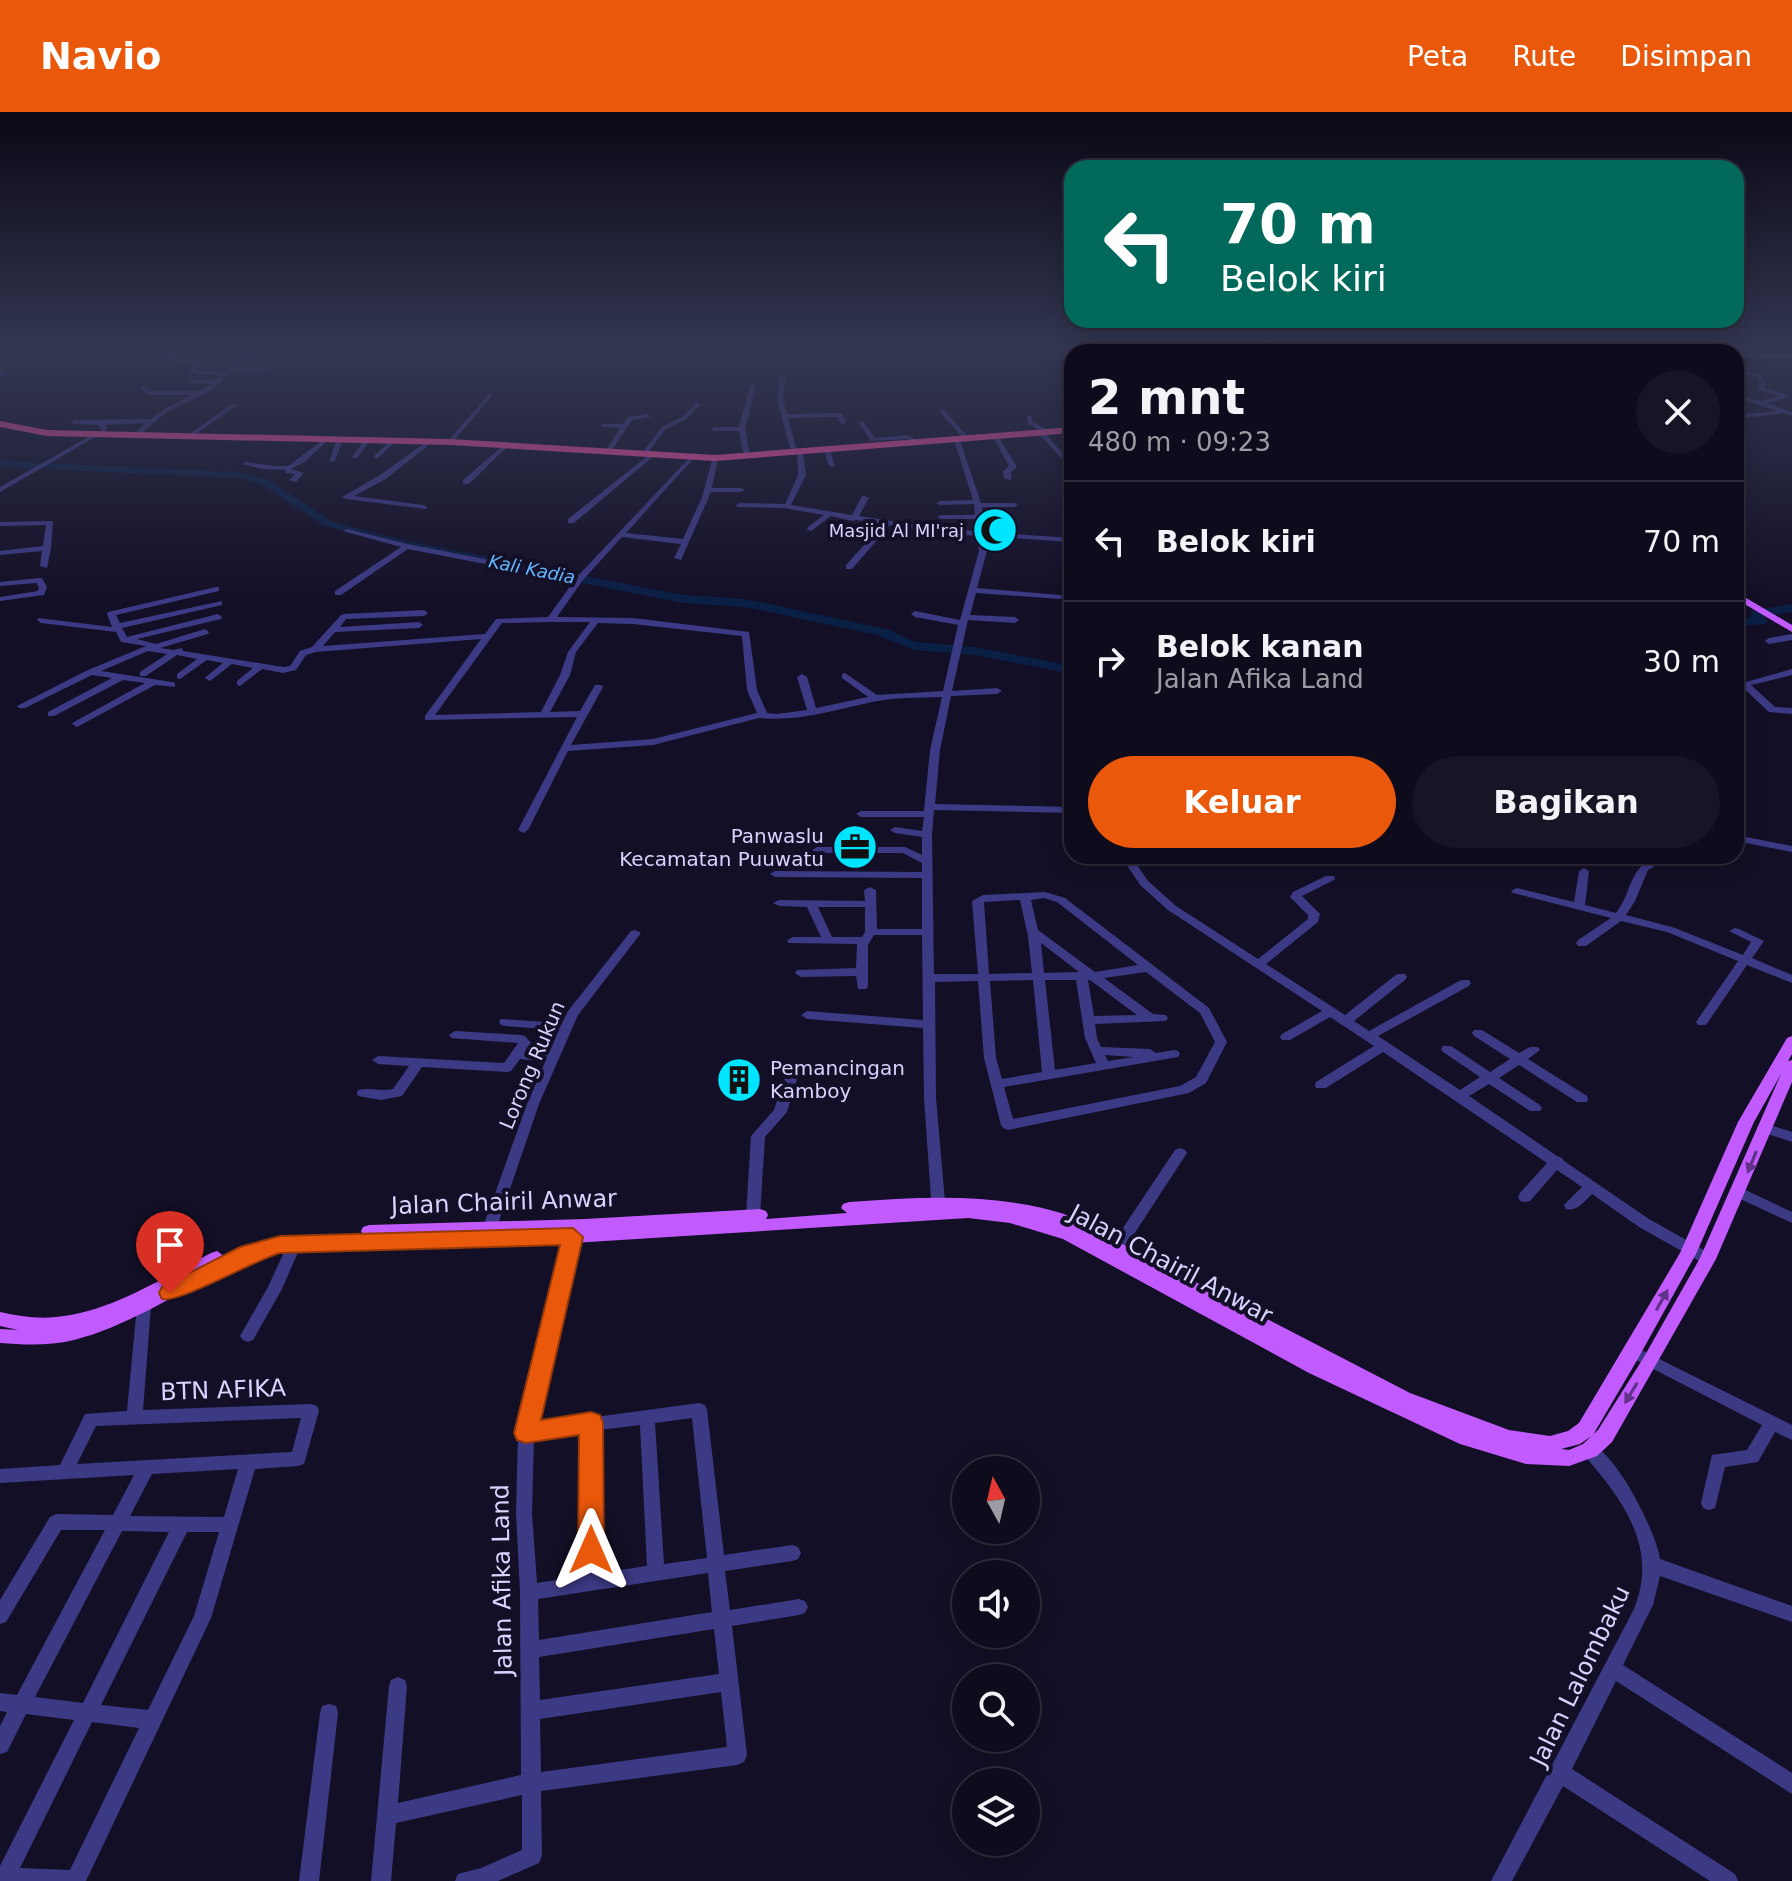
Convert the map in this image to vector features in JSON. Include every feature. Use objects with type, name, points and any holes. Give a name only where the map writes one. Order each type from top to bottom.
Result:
[{"type":"highway","points":[[182,436],[365,443],[450,442],[691,458],[1002,436]]},
{"type":"main road","points":[[1744,601],[1768,612],[1792,629]]},
{"type":"main road","name":"Jalan Chairil Anwar","points":[[0,1319],[31,1326],[88,1317],[256,1241],[310,1233],[573,1237],[994,1203],[1035,1211],[1083,1228],[1319,1362],[1473,1427],[1508,1438],[1550,1444],[1573,1438],[1586,1429],[1633,1352],[1690,1250],[1746,1122],[1792,1041]]},
{"type":"main road","points":[[1590,1450],[1605,1436],[1708,1259],[1792,1065]]},
{"type":"main road","name":"Jalan Chairil Anwar","points":[[0,1336],[30,1339],[81,1332],[144,1306],[248,1253],[295,1243],[490,1227],[938,1207],[1010,1217],[1068,1234],[1460,1436],[1496,1449],[1549,1459],[1569,1458],[1590,1450]]},
{"type":"street","points":[[0,490],[92,436]]},
{"type":"street","points":[[450,442],[456,436]]},
{"type":"street","points":[[608,452],[619,436]]},
{"type":"street","points":[[571,521],[648,455],[660,436]]},
{"type":"street","points":[[743,436],[747,456]]},
{"type":"street","points":[[786,506],[802,475],[791,436]]},
{"type":"street","points":[[870,436],[873,440],[908,437],[920,443]]},
{"type":"street","points":[[938,1207],[927,1024],[927,835],[935,750],[958,642],[982,559],[977,504],[959,436]]},
{"type":"street","points":[[1043,436],[1064,459]]},
{"type":"street","points":[[996,437],[1013,468],[1007,471],[1008,478]]},
{"type":"street","points":[[288,471],[303,463],[324,441]]},
{"type":"street","points":[[331,461],[339,442]]},
{"type":"street","points":[[423,507],[346,497],[383,477],[429,442]]},
{"type":"street","points":[[355,457],[365,443]]},
{"type":"street","points":[[376,457],[391,443]]},
{"type":"street","points":[[466,482],[506,445]]},
{"type":"street","points":[[827,450],[833,466]]},
{"type":"street","points":[[551,619],[582,577],[691,458]]},
{"type":"street","points":[[678,558],[708,490],[715,458]]},
{"type":"street","points":[[246,464],[300,473],[293,480]]},
{"type":"street","points":[[708,490],[741,490]]},
{"type":"street","points":[[853,519],[865,498]]},
{"type":"street","points":[[940,503],[1014,505]]},
{"type":"street","points":[[740,505],[786,506],[887,524],[1064,539]]},
{"type":"street","points":[[811,529],[828,515]]},
{"type":"street","points":[[941,517],[978,517]]},
{"type":"street","points":[[0,524],[48,522],[44,566]]},
{"type":"street","points":[[849,567],[887,524]]},
{"type":"street","points":[[347,531],[407,546],[582,577]]},
{"type":"street","points":[[620,535],[686,542]]},
{"type":"street","points":[[338,593],[407,546]]},
{"type":"street","points":[[0,553],[47,548]]},
{"type":"street","points":[[0,584],[39,580],[43,587],[41,593],[0,599]]},
{"type":"street","points":[[143,674],[182,648],[124,640],[111,614],[216,589]]},
{"type":"street","points":[[971,590],[1060,597]]},
{"type":"street","points":[[41,620],[117,629],[219,603]]},
{"type":"street","points":[[315,649],[353,608]]},
{"type":"street","points":[[344,617],[424,613]]},
{"type":"street","points":[[915,614],[964,620],[1015,620]]},
{"type":"street","points":[[124,640],[218,617]]},
{"type":"street","points":[[583,714],[545,713],[428,720],[501,619],[683,625],[746,634],[752,690],[763,715]]},
{"type":"street","points":[[545,713],[565,675],[572,652],[595,621]]},
{"type":"street","points":[[332,630],[419,625]]},
{"type":"street","points":[[160,645],[205,632]]},
{"type":"street","points":[[22,706],[140,649],[290,669],[303,653],[315,649],[487,636]]},
{"type":"street","points":[[1769,641],[1792,637]]},
{"type":"street","points":[[180,676],[204,658]]},
{"type":"street","points":[[210,678],[229,662]]},
{"type":"street","points":[[240,683],[259,667]]},
{"type":"street","points":[[91,672],[172,685]]},
{"type":"street","points":[[1744,684],[1792,672]]},
{"type":"street","points":[[845,676],[875,698]]},
{"type":"street","points":[[51,714],[121,677]]},
{"type":"street","points":[[802,677],[812,711]]},
{"type":"street","points":[[77,724],[154,682]]},
{"type":"street","points":[[523,830],[598,687]]},
{"type":"street","points":[[1744,688],[1772,710],[1792,711]]},
{"type":"street","points":[[564,748],[658,741],[763,715],[856,705],[875,698],[997,691]]},
{"type":"street","points":[[861,814],[929,810],[1064,810]]},
{"type":"street","points":[[895,830],[927,835]]},
{"type":"street","points":[[1744,840],[1792,849]]},
{"type":"street","points":[[817,850],[905,850],[926,861]]},
{"type":"street","points":[[1133,864],[1144,883],[1163,902],[1460,1096],[1592,1187],[1708,1259]]},
{"type":"street","points":[[1582,943],[1621,915],[1638,875],[1647,864]]},
{"type":"street","points":[[1579,907],[1584,871]]},
{"type":"street","points":[[775,874],[926,875]]},
{"type":"street","points":[[1257,965],[1314,920],[1314,914],[1296,897],[1297,894],[1330,878]]},
{"type":"street","points":[[862,986],[862,945],[868,936],[870,890]]},
{"type":"street","points":[[1517,891],[1621,915],[1747,959],[1792,979]]},
{"type":"street","points":[[1045,895],[1061,900],[1146,968],[1199,1005],[1218,1033],[1221,1046],[1201,1080],[1177,1092],[1008,1125],[990,1058],[978,901],[983,898],[1045,895]]},
{"type":"street","points":[[1028,896],[1025,900],[1033,932],[1049,1076]]},
{"type":"street","points":[[779,903],[870,904]]},
{"type":"street","points":[[811,903],[828,940]]},
{"type":"street","points":[[1702,1022],[1758,941],[1735,931]]},
{"type":"street","points":[[793,941],[926,932]]},
{"type":"street","points":[[1033,932],[1087,976],[1156,1018],[1089,1020]]},
{"type":"street","name":"Lorong Rukun","points":[[490,1227],[533,1104],[566,1027],[580,1002],[635,933]]},
{"type":"street","points":[[928,978],[1087,976],[1146,968]]},
{"type":"street","points":[[801,973],[862,972]]},
{"type":"street","points":[[1087,976],[1089,1020],[1104,1067]]},
{"type":"street","points":[[1346,1021],[1401,977]]},
{"type":"street","points":[[1367,1037],[1465,983]]},
{"type":"street","points":[[1286,1037],[1332,1011]]},
{"type":"street","points":[[807,1015],[927,1024]]},
{"type":"street","points":[[505,1022],[566,1027]]},
{"type":"street","points":[[1478,1033],[1582,1099]]},
{"type":"street","points":[[378,1060],[504,1068],[519,1055],[525,1044],[523,1040],[455,1035]]},
{"type":"street","points":[[1321,1085],[1382,1047]]},
{"type":"street","points":[[1447,1049],[1535,1108]]},
{"type":"street","points":[[1460,1096],[1534,1050]]},
{"type":"street","points":[[999,1084],[1174,1054],[1097,1051]]},
{"type":"street","points":[[519,1055],[553,1059]]},
{"type":"street","points":[[363,1093],[381,1096],[397,1093],[418,1063]]},
{"type":"street","points":[[753,1215],[758,1136],[780,1112],[795,1066]]},
{"type":"street","points":[[1764,1128],[1792,1137]]},
{"type":"street","points":[[1118,1247],[1180,1153]]},
{"type":"street","points":[[1525,1197],[1557,1161]]},
{"type":"street","points":[[1571,1205],[1592,1187]]},
{"type":"street","points":[[1739,1192],[1792,1218]]},
{"type":"street","name":"Jalan Afika Land","points":[[465,1881],[481,1878],[532,1856],[529,1592],[524,1513],[526,1433],[573,1237]]},
{"type":"street","points":[[248,1336],[275,1289],[295,1243]]},
{"type":"street","name":"BTN AFIKA","points":[[134,1417],[144,1306]]},
{"type":"street","points":[[1633,1352],[1792,1433]]},
{"type":"street","points":[[389,1815],[531,1783],[737,1755],[699,1410],[526,1433]]},
{"type":"street","name":"BTN AFIKA","points":[[311,1411],[298,1459],[65,1472],[91,1419],[134,1417],[311,1411]]},
{"type":"street","points":[[647,1416],[656,1573]]},
{"type":"street","points":[[591,1423],[591,1582]]},
{"type":"street","points":[[1709,1503],[1718,1460],[1752,1457],[1771,1424]]},
{"type":"street","points":[[1590,1450],[1628,1502],[1647,1538],[1653,1565],[1792,1614]]},
{"type":"street","points":[[76,1880],[202,1618],[249,1461]]},
{"type":"street","points":[[0,1745],[147,1467]]},
{"type":"street","points":[[0,1476],[65,1472]]},
{"type":"street","points":[[0,1616],[56,1522],[230,1525]]},
{"type":"street","points":[[83,1881],[2,1878],[182,1524]]},
{"type":"street","points":[[529,1592],[792,1553]]},
{"type":"street","name":"Jalan Lalombaku","points":[[1501,1881],[1613,1669],[1651,1587],[1653,1565]]},
{"type":"street","points":[[530,1650],[799,1607]]},
{"type":"street","points":[[1613,1669],[1792,1784]]},
{"type":"street","points":[[530,1711],[728,1682]]},
{"type":"street","points":[[381,1881],[398,1686]]},
{"type":"street","points":[[0,1702],[152,1720]]},
{"type":"street","points":[[309,1881],[329,1713]]},
{"type":"street","points":[[1559,1772],[1728,1881]]},
{"type":"waterway","name":"Kali Kadia","points":[[0,464],[238,475],[265,482],[329,524],[406,544],[683,599],[745,603],[881,632],[914,646],[975,651],[1064,668]]},
{"type":"waterway","name":"Kali Kadia","points":[[1744,622],[1761,621],[1755,614],[1792,608]]},
{"type":"place","name":"Masjid Al MI'raj","points":[[995,530]]},
{"type":"place","name":"Panwaslu Kecamatan Puuwatu","points":[[855,847]]},
{"type":"place","name":"Pemancingan Kamboy","points":[[739,1080]]},
{"type":"route","points":[[170,1293],[248,1253],[280,1244],[573,1237],[541,1382],[526,1433],[591,1423],[591,1550]]}]
